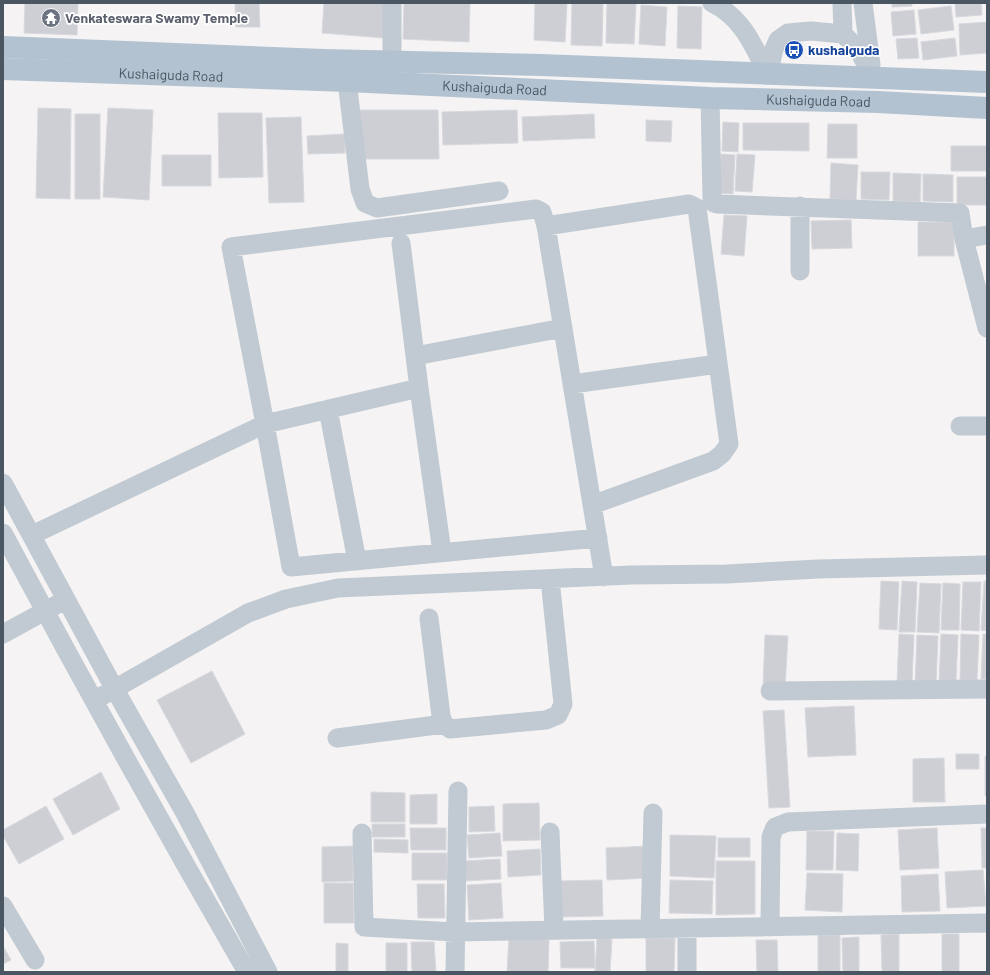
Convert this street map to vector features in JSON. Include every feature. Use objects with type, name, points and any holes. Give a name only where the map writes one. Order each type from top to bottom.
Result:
[{"type":"main road","name":"Kushaiguda Road","points":[[3,46],[392,72],[710,98],[878,102],[987,108]]},
{"type":"main road","name":"Kushaiguda Road","points":[[3,69],[346,81],[392,72],[541,65],[768,75],[987,82]]},
{"type":"street","points":[[392,3],[392,72]]},
{"type":"street","points":[[712,3],[729,14],[740,24],[750,39],[768,75]]},
{"type":"street","points":[[842,3],[843,34]]},
{"type":"street","points":[[863,3],[873,78]]},
{"type":"street","points":[[768,75],[774,49],[778,40],[788,33],[811,31],[843,34],[858,49],[873,78]]},
{"type":"street","points":[[346,81],[360,189],[365,203],[377,208],[499,191]]},
{"type":"street","points":[[710,98],[712,198],[714,203],[960,213],[964,239],[987,328]]},
{"type":"street","points":[[546,226],[689,204],[696,208],[729,444],[722,454],[714,461],[592,505]]},
{"type":"street","points":[[800,206],[800,271]]},
{"type":"street","points":[[598,538],[291,567],[266,424],[231,247],[536,209],[542,212],[546,226],[598,538],[604,576]]},
{"type":"street","points":[[964,239],[987,235]]},
{"type":"street","points":[[401,242],[419,388],[442,552]]},
{"type":"street","points":[[415,356],[563,328]]},
{"type":"street","points":[[572,384],[718,364]]},
{"type":"street","points":[[32,535],[266,424],[419,388]]},
{"type":"street","points":[[328,409],[357,560]]},
{"type":"street","points":[[960,426],[987,426]]},
{"type":"street","points":[[3,483],[114,688],[185,813],[267,971]]},
{"type":"street","points":[[3,533],[94,700],[247,972]]},
{"type":"street","points":[[94,700],[248,613],[286,599],[338,588],[604,576],[727,574],[818,569],[987,565]]},
{"type":"street","points":[[429,618],[441,716],[444,724],[450,729],[546,720],[558,715],[563,704],[550,579]]},
{"type":"street","points":[[3,634],[66,600]]},
{"type":"street","points":[[770,691],[987,689]]},
{"type":"street","points":[[337,738],[444,724]]},
{"type":"street","points":[[455,972],[458,791]]},
{"type":"street","points":[[650,929],[653,813]]},
{"type":"street","points":[[770,927],[771,837],[775,827],[788,822],[987,814]]},
{"type":"street","points":[[550,832],[554,930]]},
{"type":"street","points":[[362,833],[364,927],[455,932],[987,923]]},
{"type":"street","points":[[3,906],[35,960]]},
{"type":"street","points":[[687,929],[687,972]]},
{"type":"building","name":"Venkateswara Swamy Temple","points":[[25,3],[78,3],[77,35],[24,33]]},
{"type":"building","points":[[235,3],[259,3],[260,27],[236,27]]},
{"type":"building","points":[[324,3],[386,3],[384,38],[322,33]]},
{"type":"building","points":[[404,3],[470,3],[469,42],[403,39]]},
{"type":"building","points":[[535,3],[567,3],[565,42],[534,40]]},
{"type":"building","points":[[572,3],[603,4],[602,46],[571,45]]},
{"type":"building","points":[[607,3],[636,4],[634,44],[606,43]]},
{"type":"building","points":[[892,3],[912,3],[912,6],[892,7]]},
{"type":"building","points":[[955,3],[981,3],[982,15],[956,17]]},
{"type":"building","points":[[641,5],[667,7],[665,46],[639,44]]},
{"type":"building","points":[[678,6],[702,7],[701,49],[677,48]]},
{"type":"building","points":[[951,6],[954,30],[921,34],[918,10]]},
{"type":"building","points":[[914,10],[916,34],[893,36],[891,12]]},
{"type":"building","points":[[987,22],[987,53],[960,55],[959,24]]},
{"type":"building","points":[[917,38],[919,58],[898,59],[896,39]]},
{"type":"building","points":[[955,38],[957,56],[923,60],[921,42]]},
{"type":"building","points":[[38,108],[71,109],[70,199],[36,198]]},
{"type":"building","points":[[108,108],[153,110],[149,200],[103,197]]},
{"type":"building","points":[[358,110],[438,110],[439,159],[359,159]]},
{"type":"building","points":[[517,110],[518,143],[443,145],[442,112]]},
{"type":"building","points":[[218,113],[262,113],[263,177],[219,178]]},
{"type":"building","points":[[75,114],[100,114],[100,199],[75,199]]},
{"type":"building","points":[[594,114],[595,138],[523,141],[522,117]]},
{"type":"building","points":[[301,117],[304,202],[269,203],[266,118]]},
{"type":"building","points":[[646,120],[672,121],[671,142],[646,141]]},
{"type":"building","points":[[723,122],[739,123],[738,152],[722,151]]},
{"type":"building","points":[[743,123],[809,123],[809,151],[743,150]]},
{"type":"building","points":[[828,124],[857,124],[857,158],[827,158]]},
{"type":"building","points":[[345,134],[345,153],[308,154],[307,136]]},
{"type":"building","points":[[951,146],[987,146],[987,171],[951,171]]},
{"type":"building","points":[[721,154],[735,155],[733,194],[718,193]]},
{"type":"building","points":[[737,154],[755,155],[752,192],[735,191]]},
{"type":"building","points":[[162,155],[211,155],[211,186],[162,186]]},
{"type":"building","points":[[831,163],[858,165],[856,200],[830,199]]},
{"type":"building","points":[[861,172],[890,172],[889,200],[861,199]]},
{"type":"building","points":[[893,173],[921,174],[920,202],[893,201]]},
{"type":"building","points":[[923,174],[953,175],[953,202],[923,201]]},
{"type":"building","points":[[957,177],[987,177],[987,205],[957,205]]},
{"type":"building","points":[[724,215],[747,216],[744,256],[721,254]]},
{"type":"building","points":[[851,220],[852,248],[812,249],[811,221]]},
{"type":"building","points":[[918,222],[954,222],[954,256],[918,256]]},
{"type":"building","points":[[881,581],[899,582],[897,630],[879,629]]},
{"type":"building","points":[[902,581],[917,582],[915,632],[899,632]]},
{"type":"building","points":[[984,581],[987,581],[987,631],[981,630]]},
{"type":"building","points":[[963,582],[981,582],[979,631],[961,630]]},
{"type":"building","points":[[920,583],[941,584],[939,633],[917,632]]},
{"type":"building","points":[[943,583],[960,584],[959,630],[941,630]]},
{"type":"building","points":[[899,634],[914,635],[912,683],[897,682]]},
{"type":"building","points":[[941,634],[958,635],[956,682],[939,682]]},
{"type":"building","points":[[961,634],[979,635],[977,680],[960,680]]},
{"type":"building","points":[[983,634],[987,634],[987,679],[981,679]]},
{"type":"building","points":[[765,635],[788,636],[785,687],[763,686]]},
{"type":"building","points":[[917,635],[938,636],[936,686],[915,685]]},
{"type":"building","points":[[212,671],[245,734],[191,763],[157,700]]},
{"type":"building","points":[[854,706],[856,755],[808,757],[805,708]]},
{"type":"building","points":[[784,710],[790,807],[769,808],[763,711]]},
{"type":"building","points":[[956,754],[979,754],[979,769],[956,769]]},
{"type":"building","points":[[985,756],[987,756],[987,796],[985,796]]},
{"type":"building","points":[[944,758],[945,802],[913,802],[913,759]]},
{"type":"building","points":[[101,772],[120,809],[73,835],[53,799]]},
{"type":"building","points":[[371,792],[405,793],[405,822],[371,822]]},
{"type":"building","points":[[437,794],[437,824],[410,824],[410,795]]},
{"type":"building","points":[[539,803],[540,840],[503,841],[503,804]]},
{"type":"building","points":[[46,806],[64,839],[19,864],[3,836],[3,830]]},
{"type":"building","points":[[494,806],[495,831],[469,832],[469,807]]},
{"type":"building","points":[[372,824],[405,824],[405,837],[372,837]]},
{"type":"building","points":[[410,828],[446,828],[446,850],[411,850]]},
{"type":"building","points":[[937,828],[939,868],[900,870],[898,830]]},
{"type":"building","points":[[981,828],[987,828],[987,868],[982,868]]},
{"type":"building","points":[[807,831],[834,831],[833,870],[806,870]]},
{"type":"building","points":[[500,833],[502,856],[469,858],[467,835]]},
{"type":"building","points":[[837,833],[859,834],[858,871],[836,870]]},
{"type":"building","points":[[670,835],[716,836],[714,878],[670,876]]},
{"type":"building","points":[[718,838],[750,838],[750,857],[718,857]]},
{"type":"building","points":[[374,839],[408,840],[408,853],[374,852]]},
{"type":"building","points":[[353,846],[353,881],[322,882],[322,847]]},
{"type":"building","points":[[648,846],[649,878],[607,880],[606,848]]},
{"type":"building","points":[[540,849],[541,875],[508,877],[507,851]]},
{"type":"building","points":[[412,853],[447,853],[447,880],[412,880]]},
{"type":"building","points":[[500,859],[501,879],[465,881],[464,861]]},
{"type":"building","points":[[716,861],[755,861],[755,914],[716,915]]},
{"type":"building","points":[[983,870],[986,906],[947,908],[945,872]]},
{"type":"building","points":[[807,873],[843,874],[842,912],[805,910]]},
{"type":"building","points":[[938,874],[940,911],[902,912],[901,876]]},
{"type":"building","points":[[602,880],[603,916],[560,917],[560,881]]},
{"type":"building","points":[[670,880],[713,881],[712,914],[669,913]]},
{"type":"building","points":[[324,883],[353,883],[354,923],[324,923]]},
{"type":"building","points":[[501,883],[503,918],[469,920],[467,885]]},
{"type":"building","points":[[417,884],[444,884],[445,918],[418,918]]},
{"type":"building","points":[[899,934],[899,972],[882,972],[881,935]]},
{"type":"building","points":[[942,934],[959,934],[959,972],[942,972]]},
{"type":"building","points":[[818,935],[840,935],[840,972],[818,972]]},
{"type":"building","points":[[859,937],[859,972],[843,972],[842,938]]},
{"type":"building","points":[[509,938],[549,940],[548,972],[507,972]]},
{"type":"building","points":[[597,938],[612,939],[610,972],[595,972]]},
{"type":"building","points":[[646,938],[675,938],[674,972],[646,972]]},
{"type":"building","points":[[756,940],[777,940],[778,972],[757,972]]},
{"type":"building","points":[[594,941],[595,968],[561,968],[560,942]]},
{"type":"building","points":[[411,942],[434,942],[436,972],[412,972]]},
{"type":"building","points":[[336,943],[348,944],[348,972],[336,972]]},
{"type":"building","points":[[386,943],[407,943],[407,972],[386,972]]},
{"type":"building","points":[[3,946],[11,960],[3,964]]},
{"type":"place","name":"Venkateswara Swamy Temple","points":[[51,18]]},
{"type":"place","name":"kushaiguda","points":[[794,50]]}]
